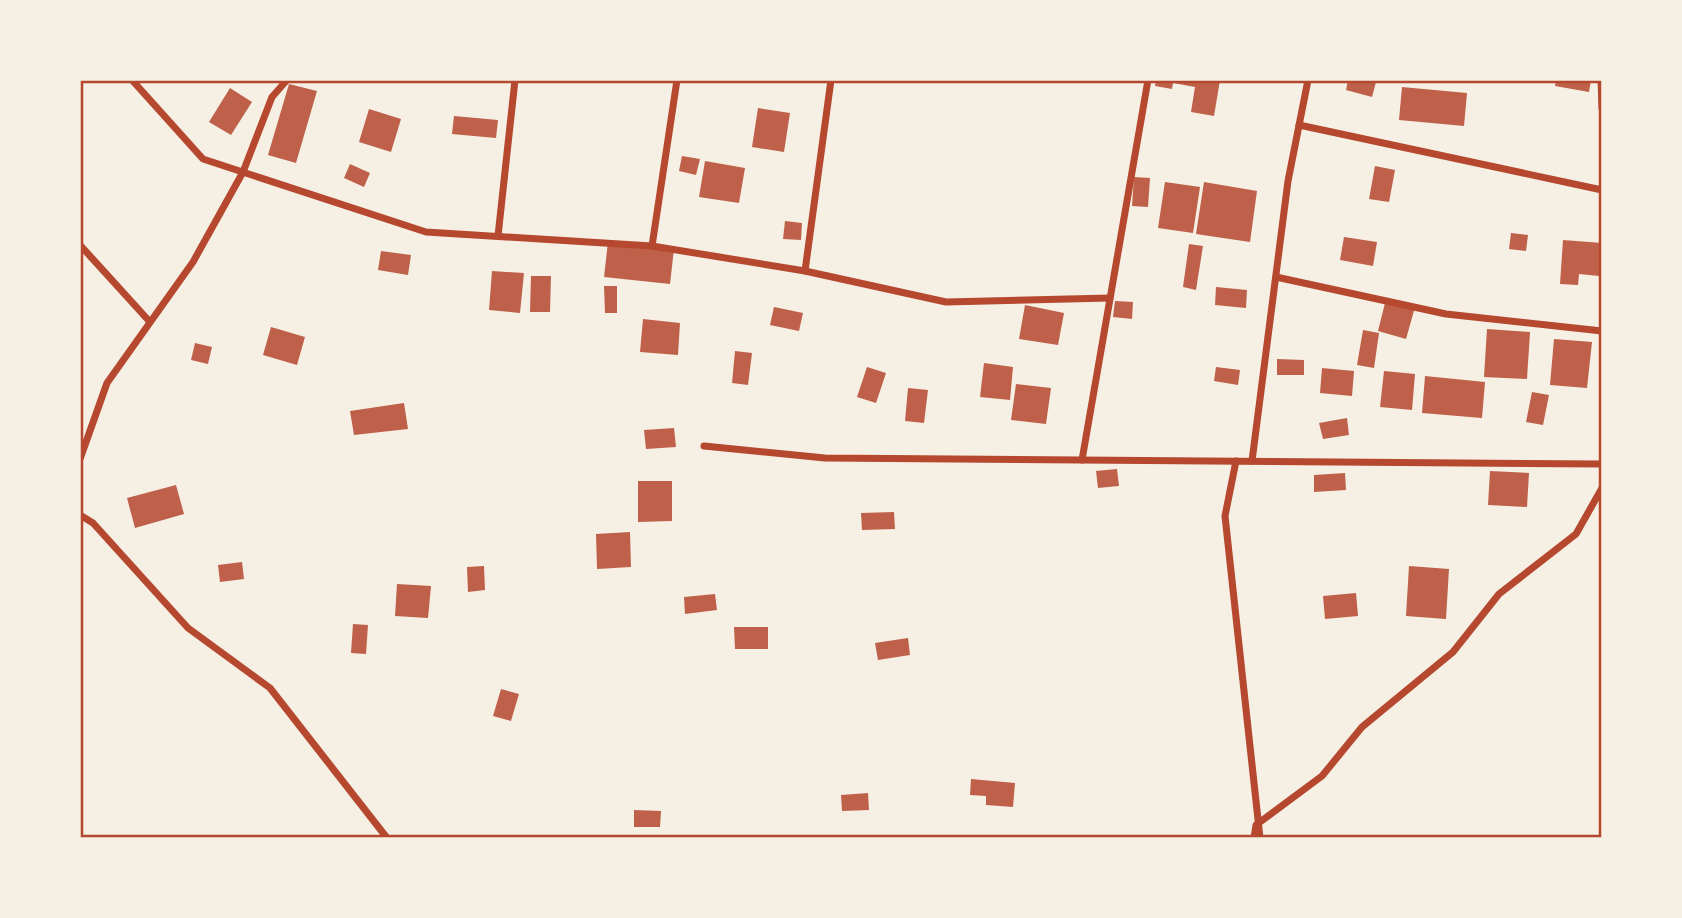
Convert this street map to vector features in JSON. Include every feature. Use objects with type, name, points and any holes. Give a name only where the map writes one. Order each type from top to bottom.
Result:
[{"type":"street","points":[[132,80],[203,159],[426,232],[652,246],[805,271],[946,302],[1110,298]]},
{"type":"street","points":[[274,80],[281,88]]},
{"type":"street","points":[[80,459],[107,383],[194,262],[243,172],[272,97],[287,80]]},
{"type":"street","points":[[498,236],[515,80]]},
{"type":"street","points":[[652,246],[677,80]]},
{"type":"street","points":[[805,271],[831,80]]},
{"type":"street","points":[[1083,460],[1148,80]]},
{"type":"street","points":[[1252,461],[1287,181],[1308,80]]},
{"type":"street","points":[[1601,80],[1601,108]]},
{"type":"street","points":[[1299,125],[1601,190]]},
{"type":"street","points":[[80,245],[150,322]]},
{"type":"street","points":[[1276,277],[1446,314],[1601,331]]},
{"type":"street","points":[[704,446],[825,458],[1601,464]]},
{"type":"street","points":[[1236,461],[1225,516],[1249,720],[1256,825],[1254,838]]},
{"type":"street","points":[[1256,825],[1322,776],[1362,727],[1453,652],[1499,594],[1576,534],[1601,488]]},
{"type":"street","points":[[80,515],[93,523],[188,628],[270,688],[387,838]]},
{"type":"street","points":[[1256,825],[1260,838]]},
{"type":"building","points":[[1156,80],[1220,80],[1214,116],[1191,112],[1195,87],[1173,83],[1172,89],[1155,86]]},
{"type":"building","points":[[1348,80],[1376,82],[1372,97],[1346,90]]},
{"type":"building","points":[[1556,80],[1591,80],[1589,92],[1555,86]]},
{"type":"building","points":[[289,84],[317,91],[296,163],[268,155]]},
{"type":"building","points":[[1402,87],[1467,93],[1464,126],[1399,120]]},
{"type":"building","points":[[230,88],[252,102],[231,135],[209,122]]},
{"type":"building","points":[[758,108],[790,113],[784,152],[752,147]]},
{"type":"building","points":[[369,109],[401,119],[391,152],[359,142]]},
{"type":"building","points":[[454,116],[498,120],[496,138],[452,134]]},
{"type":"building","points":[[682,156],[700,159],[696,175],[679,171]]},
{"type":"building","points":[[705,161],[745,168],[739,203],[699,197]]},
{"type":"building","points":[[350,164],[370,173],[364,187],[344,178]]},
{"type":"building","points":[[1375,166],[1395,170],[1389,202],[1369,199]]},
{"type":"building","points":[[1134,177],[1150,178],[1148,207],[1132,206]]},
{"type":"building","points":[[1165,182],[1200,187],[1193,233],[1158,228]]},
{"type":"building","points":[[1204,182],[1257,191],[1250,242],[1196,234]]},
{"type":"building","points":[[785,221],[802,223],[801,240],[783,239]]},
{"type":"building","points":[[1511,233],[1528,235],[1526,251],[1509,249]]},
{"type":"building","points":[[1344,237],[1377,242],[1373,266],[1340,260]]},
{"type":"building","points":[[1563,240],[1602,243],[1599,276],[1579,274],[1578,285],[1560,284]]},
{"type":"building","points":[[608,242],[674,249],[670,284],[604,277]]},
{"type":"building","points":[[1189,244],[1203,246],[1196,290],[1183,287]]},
{"type":"building","points":[[381,251],[411,255],[408,275],[378,270]]},
{"type":"building","points":[[492,271],[524,273],[520,313],[489,310]]},
{"type":"building","points":[[531,276],[551,276],[550,312],[530,312]]},
{"type":"building","points":[[604,286],[617,286],[617,313],[605,313]]},
{"type":"building","points":[[1216,287],[1247,290],[1246,308],[1215,305]]},
{"type":"building","points":[[1386,299],[1415,307],[1406,339],[1378,331]]},
{"type":"building","points":[[1115,301],[1133,302],[1132,319],[1113,317]]},
{"type":"building","points":[[1025,305],[1064,313],[1058,345],[1019,339]]},
{"type":"building","points":[[774,307],[803,313],[799,331],[770,325]]},
{"type":"building","points":[[643,319],[680,323],[678,355],[640,352]]},
{"type":"building","points":[[271,327],[305,337],[297,365],[263,355]]},
{"type":"building","points":[[1487,329],[1530,332],[1527,379],[1484,377]]},
{"type":"building","points":[[1363,330],[1379,333],[1374,368],[1357,365]]},
{"type":"building","points":[[1554,339],[1592,342],[1587,388],[1550,385]]},
{"type":"building","points":[[195,343],[212,347],[208,364],[191,360]]},
{"type":"building","points":[[735,351],[752,353],[748,385],[732,383]]},
{"type":"building","points":[[1277,359],[1304,360],[1304,375],[1277,375]]},
{"type":"building","points":[[984,363],[1013,367],[1010,400],[980,397]]},
{"type":"building","points":[[867,367],[886,373],[876,403],[857,397]]},
{"type":"building","points":[[1216,367],[1240,370],[1238,385],[1214,381]]},
{"type":"building","points":[[1322,368],[1354,371],[1352,396],[1320,393]]},
{"type":"building","points":[[1384,371],[1415,374],[1412,410],[1380,407]]},
{"type":"building","points":[[1425,376],[1485,382],[1482,418],[1422,413]]},
{"type":"building","points":[[1016,384],[1051,388],[1046,424],[1011,420]]},
{"type":"building","points":[[908,388],[928,390],[924,423],[905,421]]},
{"type":"building","points":[[1532,392],[1549,395],[1543,425],[1526,422]]},
{"type":"building","points":[[404,403],[408,429],[354,435],[350,411]]},
{"type":"building","points":[[1347,418],[1349,435],[1323,439],[1319,423]]},
{"type":"building","points":[[674,428],[676,447],[646,449],[644,430]]},
{"type":"building","points":[[1117,469],[1119,486],[1098,488],[1096,471]]},
{"type":"building","points":[[1490,471],[1529,473],[1527,507],[1488,505]]},
{"type":"building","points":[[1345,473],[1346,490],[1314,492],[1314,475]]},
{"type":"building","points":[[638,481],[672,481],[672,521],[638,522]]},
{"type":"building","points":[[176,485],[184,514],[135,528],[127,498]]},
{"type":"building","points":[[894,512],[895,529],[862,530],[861,513]]},
{"type":"building","points":[[630,532],[631,567],[597,569],[596,534]]},
{"type":"building","points":[[242,562],[244,579],[220,582],[218,565]]},
{"type":"building","points":[[484,566],[485,590],[468,592],[467,567]]},
{"type":"building","points":[[1409,566],[1449,569],[1446,619],[1406,616]]},
{"type":"building","points":[[397,584],[431,586],[428,618],[395,616]]},
{"type":"building","points":[[1356,593],[1358,616],[1325,619],[1323,596]]},
{"type":"building","points":[[715,594],[717,610],[685,614],[684,597]]},
{"type":"building","points":[[353,624],[368,625],[366,654],[351,653]]},
{"type":"building","points":[[734,627],[768,627],[768,649],[735,649]]},
{"type":"building","points":[[908,638],[910,655],[878,660],[875,643]]},
{"type":"building","points":[[501,689],[519,694],[511,721],[493,716]]},
{"type":"building","points":[[971,779],[1015,783],[1013,807],[986,805],[986,796],[970,795]]},
{"type":"building","points":[[868,793],[869,810],[842,811],[841,795]]},
{"type":"building","points":[[634,810],[661,811],[660,827],[634,827]]}]
